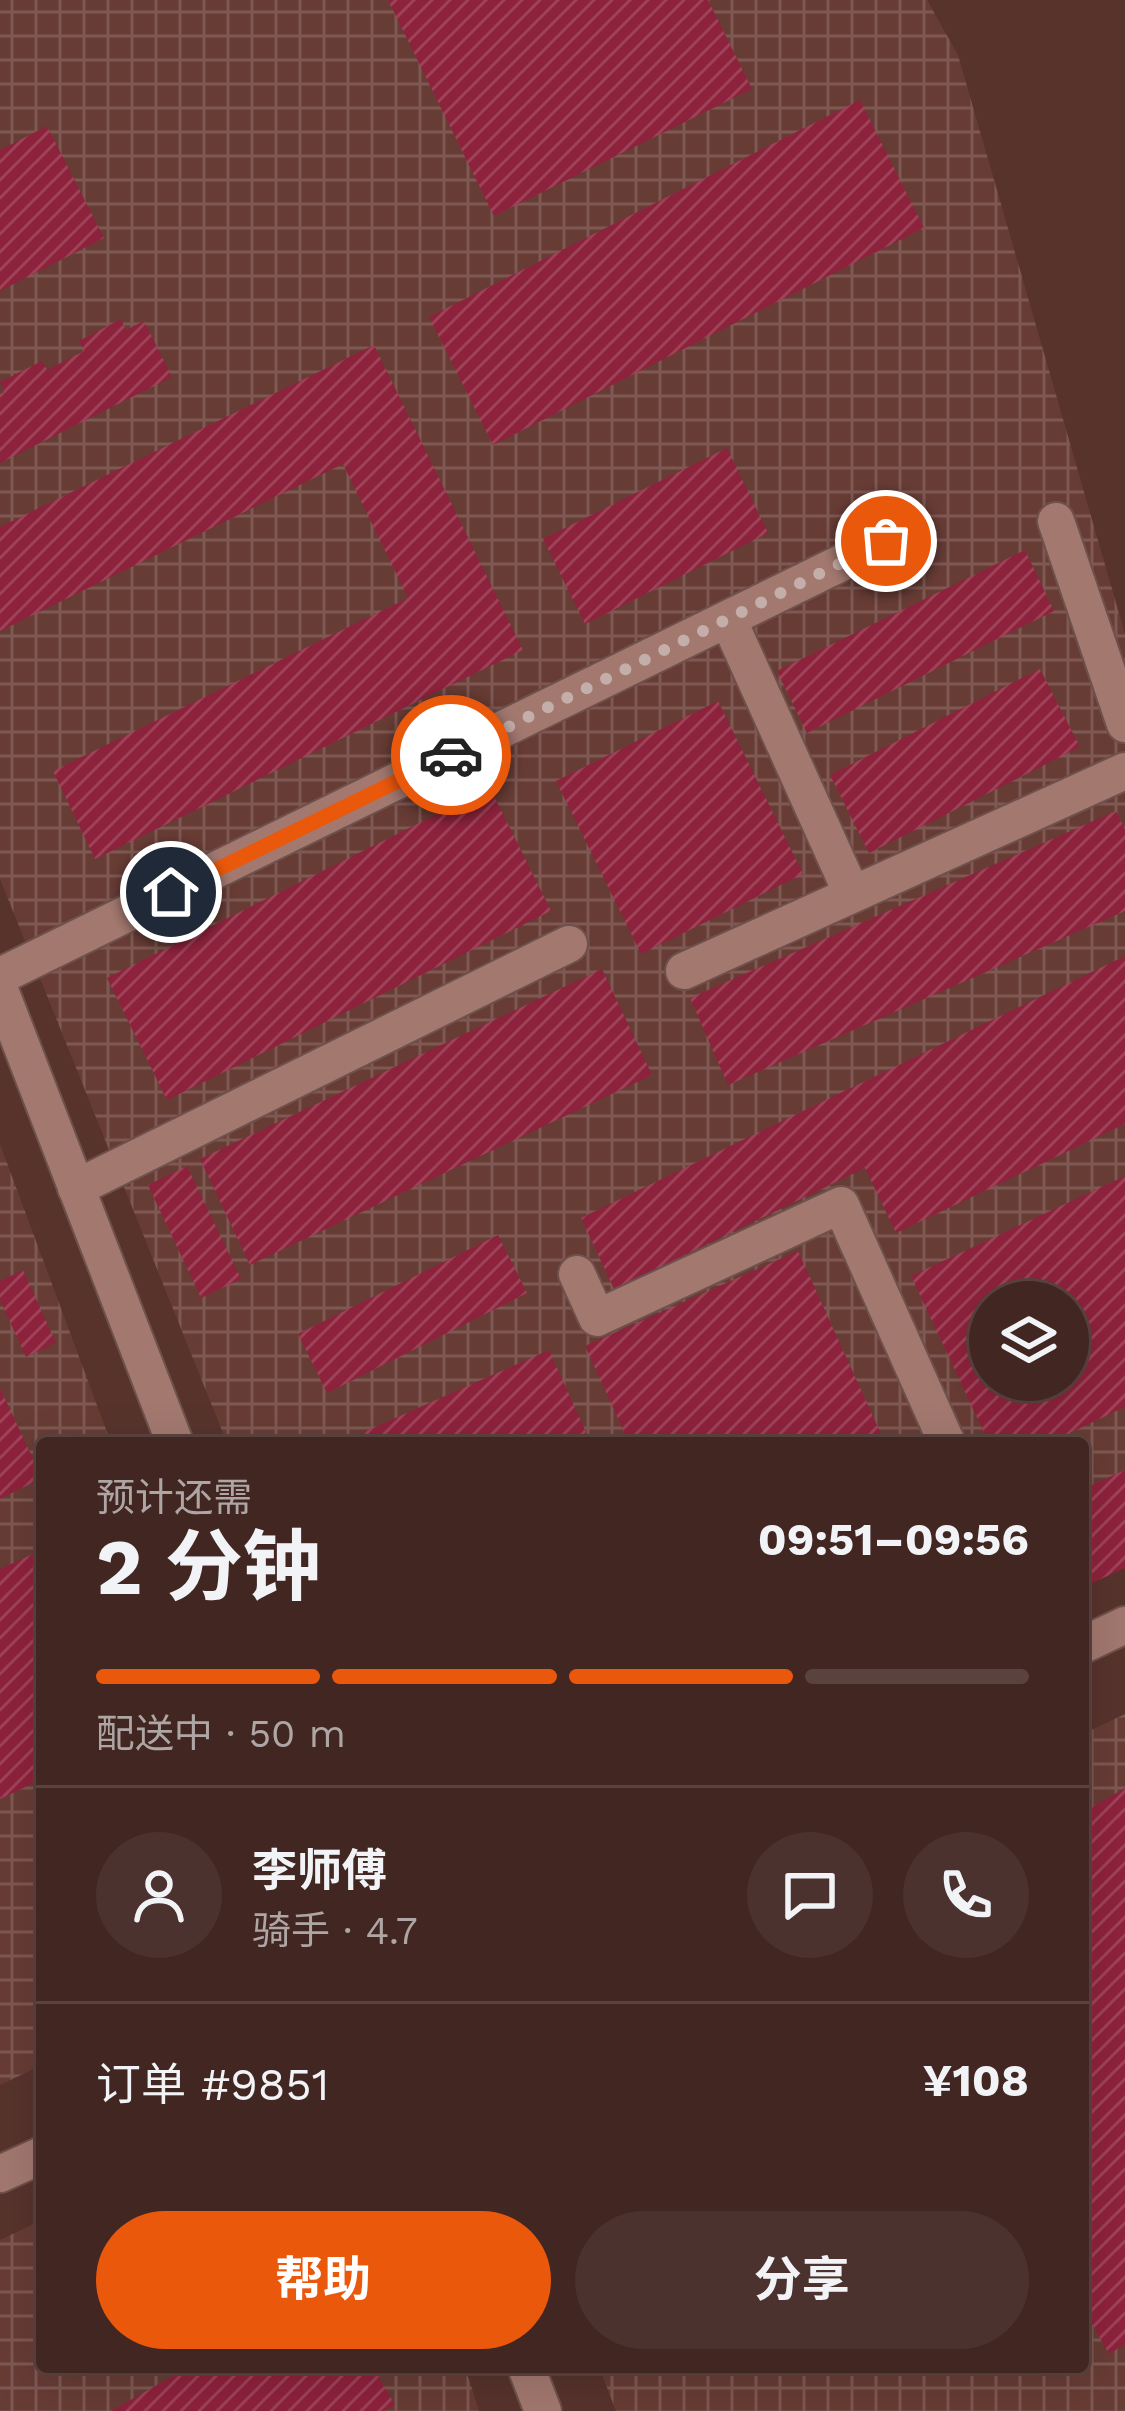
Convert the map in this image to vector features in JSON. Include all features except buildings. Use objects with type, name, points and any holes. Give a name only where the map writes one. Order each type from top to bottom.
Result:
[{"type":"street","points":[[1056,521],[1125,724]]},
{"type":"street","points":[[0,976],[886,541]]},
{"type":"street","points":[[728,619],[852,894]]},
{"type":"street","points":[[684,970],[1125,771]]},
{"type":"street","points":[[76,1188],[569,944]]},
{"type":"street","points":[[0,990],[173,1437]]},
{"type":"street","points":[[577,1274],[597,1318],[841,1205],[944,1437]]},
{"type":"street","points":[[1089,1642],[1125,1625]]},
{"type":"street","points":[[0,2174],[36,2158]]},
{"type":"street","points":[[528,2373],[543,2411]]},
{"type":"shaded area","points":[[0,0],[927,0],[958,55],[1125,634],[1125,1563],[1089,1580],[1089,1437],[225,1437],[0,879]]},
{"type":"shaded area","points":[[0,1144],[109,1437],[36,1437],[36,2068],[0,2085]]},
{"type":"shaded area","points":[[1125,1714],[1125,2411],[616,2411],[601,2373],[1089,2373],[1089,1731]]},
{"type":"shaded area","points":[[36,2223],[36,2373],[467,2373],[479,2411],[0,2411],[0,2240]]},
{"type":"way so far","points":[[451,755],[886,541]]},
{"type":"route","points":[[171,892],[451,755]]}]
